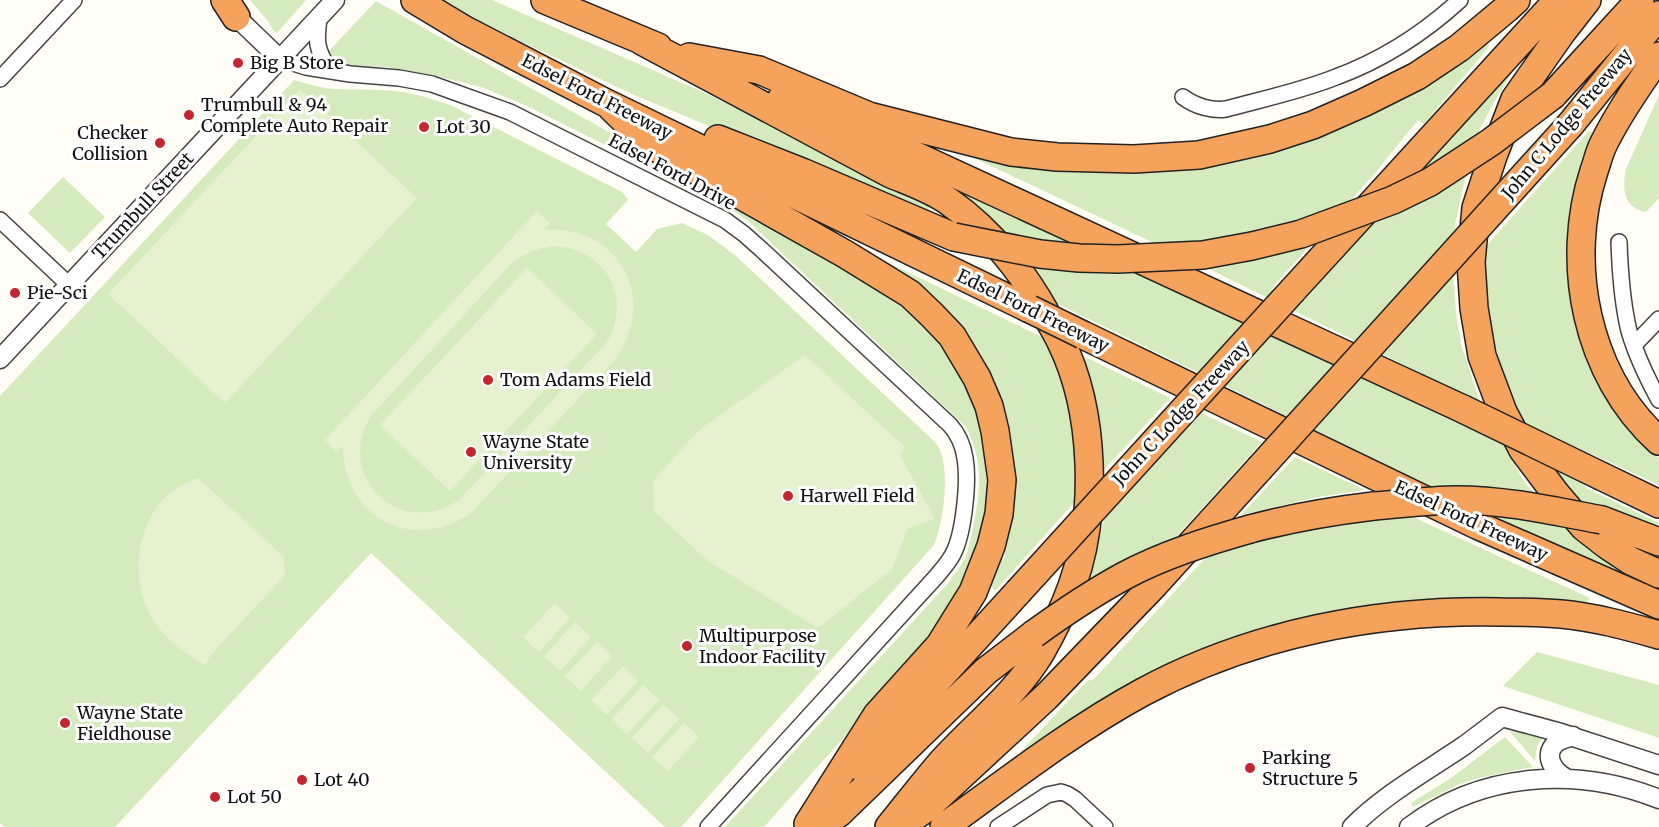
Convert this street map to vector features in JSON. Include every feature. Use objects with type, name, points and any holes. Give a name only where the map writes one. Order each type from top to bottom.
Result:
[{"type":"highway","name":"Edsel Ford Freeway","points":[[415,0],[465,30],[608,104],[1479,526],[1659,605]]},
{"type":"highway","points":[[545,0],[871,135],[1463,409],[1659,504]]},
{"type":"highway","points":[[678,55],[759,70],[868,116],[1011,152],[1057,157],[1134,159],[1188,156],[1270,139],[1313,125],[1364,103],[1417,76],[1459,48],[1516,0]]},
{"type":"highway","name":"John C Lodge Freeway","points":[[810,826],[918,701],[1558,0]]},
{"type":"highway","points":[[1587,0],[1515,99],[1493,156],[1476,208],[1472,262],[1474,308],[1482,356],[1503,412],[1523,450],[1584,527],[1631,561],[1659,574]]},
{"type":"highway","points":[[676,136],[702,134],[711,137],[802,172],[954,237],[1040,254],[1079,258],[1118,259],[1203,255],[1301,234],[1393,200],[1430,182],[1491,142],[1553,95],[1640,0]]},
{"type":"highway","name":"John C Lodge Freeway","points":[[899,827],[925,809],[1047,697],[1154,585],[1570,125],[1659,15]]},
{"type":"highway","points":[[642,41],[891,174],[947,200],[981,228],[1029,284],[1062,342],[1072,372],[1083,411],[1089,463],[1084,537],[1072,587],[1054,627],[1024,677],[1010,695],[941,763],[889,827]]},
{"type":"highway","points":[[1659,56],[1602,146],[1583,213],[1581,274],[1586,308],[1600,355],[1611,380],[1632,411],[1659,441]]},
{"type":"highway","points":[[608,104],[648,143],[845,254],[910,294],[952,336],[977,378],[989,406],[1002,480],[999,514],[991,546],[973,592],[940,645],[877,715],[810,826]]},
{"type":"highway","points":[[810,826],[838,813],[986,671],[1034,634],[1071,608],[1126,575],[1218,538],[1281,521],[1342,510],[1455,500],[1534,507],[1602,520],[1659,542]]},
{"type":"highway","points":[[944,827],[1074,734],[1144,691],[1230,654],[1324,626],[1369,618],[1422,614],[1467,611],[1511,612],[1562,614],[1623,625],[1659,635]]},
{"type":"street","points":[[0,79],[74,0]]},
{"type":"street","name":"Trumbull Street","points":[[0,359],[335,0]]},
{"type":"street","points":[[1183,97],[1194,104],[1216,110],[1335,78],[1382,56],[1409,40],[1435,22],[1460,0]]},
{"type":"street","points":[[227,6],[280,58]]},
{"type":"street","points":[[319,18],[316,41],[320,55],[329,70]]},
{"type":"street","name":"Edsel Ford Drive","points":[[280,58],[306,67],[432,84],[510,112],[725,220],[762,250],[950,425],[960,439],[965,457],[966,481],[961,530],[953,554],[924,590],[708,827]]},
{"type":"street","points":[[0,220],[69,285]]},
{"type":"street","points":[[1619,242],[1624,308],[1634,345],[1659,400]]},
{"type":"street","points":[[1634,345],[1659,319]]},
{"type":"street","points":[[1352,827],[1403,786],[1502,717],[1573,736],[1659,765]]},
{"type":"street","points":[[1568,779],[1556,771],[1550,755],[1555,744],[1573,736]]},
{"type":"street","points":[[1409,827],[1462,796],[1514,783],[1568,779],[1610,783],[1659,799]]},
{"type":"street","points":[[998,827],[1047,795],[1061,792],[1075,799],[1105,827]]},
{"type":"green space","points":[[250,0],[306,0],[277,33]]},
{"type":"green space","points":[[442,0],[492,0],[703,92],[931,205],[925,216],[632,94],[476,20]]},
{"type":"green space","points":[[376,1],[687,176],[913,310],[950,354],[971,393],[979,416],[988,457],[989,486],[988,515],[976,558],[945,617],[764,827],[725,827],[950,581],[965,558],[975,517],[979,482],[975,450],[966,427],[748,221],[732,210],[527,106],[484,88],[387,67],[336,66],[326,54]]},
{"type":"green space","points":[[1487,42],[1488,48],[1424,124],[1418,120],[1375,173],[1271,289],[1301,304],[1509,75],[1473,142],[1455,224],[1453,271],[1456,313],[1461,344],[1480,402],[1209,269],[974,158],[975,155],[1084,167],[1138,170],[1193,169],[1231,163],[1319,136],[1385,109],[1423,87]]},
{"type":"green space","name":"Wayne State University","points":[[294,80],[330,88],[403,92],[450,105],[622,192],[628,200],[606,224],[636,252],[657,229],[682,223],[708,235],[736,256],[935,442],[940,451],[945,477],[945,492],[941,522],[934,545],[681,827],[665,827],[371,553],[115,827],[5,827],[0,823],[0,396]]},
{"type":"green space","points":[[300,89],[417,198],[225,403],[108,294]]},
{"type":"green space","points":[[1659,95],[1659,198],[1646,212],[1638,210],[1629,202],[1625,190],[1625,176]]},
{"type":"green space","points":[[1589,131],[1594,134],[1576,183],[1568,233],[1567,266],[1577,328],[1597,378],[1640,440],[1659,458],[1659,485],[1552,436],[1586,488],[1659,523],[1655,528],[1575,504],[1551,476],[1498,375],[1478,255]]},
{"type":"green space","points":[[882,153],[1086,247],[1004,237]]},
{"type":"green space","points":[[63,177],[105,217],[70,253],[28,213]]},
{"type":"green space","points":[[537,211],[550,223],[544,230],[571,231],[594,240],[612,253],[625,271],[632,292],[633,315],[627,339],[613,362],[470,514],[447,525],[425,530],[404,528],[384,521],[368,509],[355,492],[346,471],[343,446],[336,452],[325,440]],"holes":[[[553,246],[572,249],[600,265],[610,278],[617,308],[614,325],[607,342],[459,500],[437,510],[415,512],[396,507],[379,496],[367,481],[361,462],[361,440],[370,417],[510,265],[541,248]]]},
{"type":"green space","points":[[858,248],[1046,339],[1054,354],[1073,416],[1078,498],[995,591],[991,585],[1000,557],[1004,559],[1016,492],[1012,450],[996,388],[986,367],[962,330],[937,301],[909,278]]},
{"type":"green space","name":"Tom Adams Field","points":[[527,268],[597,334],[450,491],[380,425]]},
{"type":"green space","points":[[1034,268],[1100,274],[1152,273],[1503,445],[1525,483],[1590,551],[1614,564],[1609,574],[1058,304]]},
{"type":"green space","name":"Harwell Field","points":[[805,355],[906,448],[900,455],[935,519],[908,528],[892,569],[818,628],[708,561],[654,511],[653,481],[698,431]]},
{"type":"green space","points":[[1081,355],[1170,398],[1103,471],[1100,430]]},
{"type":"green space","points":[[1201,413],[1262,442],[1175,538],[1088,579],[1104,520]]},
{"type":"green space","points":[[1295,457],[1365,490],[1318,497],[1241,515]]},
{"type":"green space","points":[[198,478],[284,557],[285,575],[210,656],[205,665],[176,646],[153,620],[145,605],[139,571],[139,553],[143,536],[158,505],[183,484]]},
{"type":"green space","points":[[1383,517],[1413,517],[1590,598],[1581,608],[1526,597],[1521,602],[1359,608],[1022,755],[1021,751],[1087,681],[1094,679],[1210,553],[1258,537]]},
{"type":"green space","points":[[555,603],[570,618],[539,652],[523,637]]},
{"type":"green space","points":[[575,622],[591,637],[560,671],[544,656]]},
{"type":"green space","points":[[597,642],[612,656],[581,691],[565,676]]},
{"type":"green space","points":[[1537,652],[1659,685],[1659,738],[1503,686]]},
{"type":"green space","points":[[623,666],[638,681],[607,715],[591,700]]},
{"type":"green space","points":[[643,685],[659,700],[627,734],[612,719]]},
{"type":"green space","points":[[663,704],[679,719],[648,753],[632,738]]},
{"type":"green space","points":[[684,723],[699,737],[668,771],[652,757]]},
{"type":"green space","points":[[1516,729],[1542,738],[1537,746],[1535,761],[1510,732]]},
{"type":"green space","points":[[1505,737],[1533,767],[1482,777],[1460,784],[1413,807],[1411,803],[1451,778]]},
{"type":"place","name":"Big B Store","points":[[238,63]]},
{"type":"place","name":"Trumbull & 94 Complete Auto Repair","points":[[189,115]]},
{"type":"place","name":"Lot 30","points":[[424,127]]},
{"type":"place","name":"Checker Collision","points":[[160,143]]},
{"type":"place","name":"Pie-Sci","points":[[15,293]]},
{"type":"place","name":"Tom Adams Field","points":[[488,380]]},
{"type":"place","name":"Wayne State University","points":[[471,452]]},
{"type":"place","name":"Harwell Field","points":[[788,496]]},
{"type":"place","name":"Multipurpose Indoor Facility","points":[[687,646]]},
{"type":"place","name":"Wayne State Fieldhouse","points":[[65,723]]},
{"type":"place","name":"Parking Structure 5","points":[[1250,768]]},
{"type":"place","name":"Lot 40","points":[[302,780]]},
{"type":"place","name":"Lot 50","points":[[215,797]]}]
